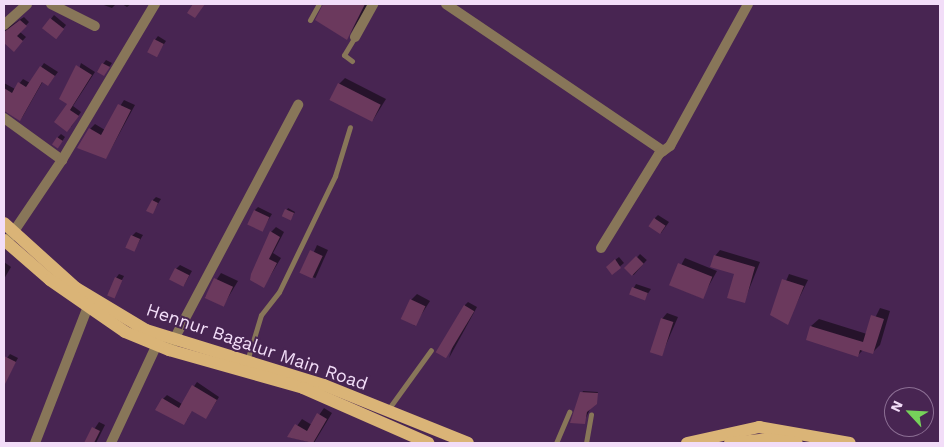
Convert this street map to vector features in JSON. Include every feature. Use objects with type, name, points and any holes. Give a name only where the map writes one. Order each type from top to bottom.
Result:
[{"type":"main road","name":"Hennur Bagalur Main Road","points":[[4,223],[8,238],[87,308],[165,343],[303,388],[428,443]]},
{"type":"main road","name":"Hennur Bagalur Main Road","points":[[8,238],[101,305],[165,343],[247,362],[324,385],[468,443]]},
{"type":"main road","points":[[687,443],[759,427],[850,443]]},
{"type":"main road","points":[[737,442],[771,441],[796,443]]},
{"type":"street","points":[[4,25],[27,4]]},
{"type":"street","points":[[51,4],[95,26]]},
{"type":"street","points":[[8,238],[62,160],[155,4]]},
{"type":"street","points":[[355,37],[373,4]]},
{"type":"street","points":[[446,4],[662,151]]},
{"type":"street","points":[[600,248],[662,151],[670,146],[748,4]]},
{"type":"street","points":[[111,443],[298,105]]},
{"type":"street","points":[[4,118],[62,160]]},
{"type":"street","points":[[36,443],[87,308]]},
{"type":"lane","points":[[310,20],[319,4]]},
{"type":"lane","points":[[352,61],[344,55],[355,37]]},
{"type":"lane","points":[[247,362],[261,315],[279,292],[322,203],[350,127]]},
{"type":"lane","points":[[387,411],[431,350]]},
{"type":"lane","points":[[556,443],[569,412]]},
{"type":"lane","points":[[586,443],[591,414]]},
{"type":"building","points":[[193,4],[205,4],[195,18],[187,13]]},
{"type":"building","points":[[323,4],[365,4],[347,40],[315,20]]},
{"type":"building","points":[[50,18],[64,29],[56,39],[42,28]]},
{"type":"building","points":[[20,20],[27,26],[17,36],[23,41],[14,52],[4,43],[4,32]]},
{"type":"building","points":[[154,39],[164,44],[157,57],[147,52]]},
{"type":"building","points":[[102,63],[110,67],[104,76],[97,72]]},
{"type":"building","points":[[76,65],[92,75],[70,110],[79,116],[67,132],[54,122],[67,104],[59,99]]},
{"type":"building","points":[[40,66],[55,76],[48,86],[42,82],[20,121],[4,111],[4,88],[12,93],[18,82],[26,87]]},
{"type":"building","points":[[338,83],[381,105],[372,122],[329,100]]},
{"type":"building","points":[[118,104],[131,110],[106,159],[77,148],[89,128],[101,135]]},
{"type":"building","points":[[57,137],[63,141],[58,148],[52,144]]},
{"type":"building","points":[[152,200],[158,203],[153,214],[146,211]]},
{"type":"building","points":[[285,209],[294,213],[291,220],[282,216]]},
{"type":"building","points":[[254,210],[269,217],[263,232],[247,225]]},
{"type":"building","points":[[654,218],[666,226],[660,234],[648,226]]},
{"type":"building","points":[[270,231],[280,237],[269,259],[277,263],[264,288],[250,280]]},
{"type":"building","points":[[131,235],[140,239],[134,252],[125,248]]},
{"type":"building","points":[[310,250],[323,256],[312,279],[299,273]]},
{"type":"building","points":[[714,255],[755,267],[745,303],[727,298],[734,274],[710,267]]},
{"type":"building","points":[[636,256],[644,264],[632,276],[624,268]]},
{"type":"building","points":[[615,259],[621,268],[612,275],[606,267]]},
{"type":"building","points":[[678,263],[712,277],[703,299],[669,285]]},
{"type":"building","points":[[175,268],[189,275],[183,287],[169,280]]},
{"type":"building","points":[[115,277],[122,280],[115,299],[107,295]]},
{"type":"building","points":[[214,278],[233,287],[224,307],[205,298]]},
{"type":"building","points":[[782,279],[804,286],[788,325],[770,315]]},
{"type":"building","points":[[632,287],[648,293],[645,301],[629,294]]},
{"type":"building","points":[[410,299],[425,306],[416,326],[401,319]]},
{"type":"building","points":[[464,305],[474,311],[446,358],[436,352]]},
{"type":"building","points":[[871,315],[884,319],[873,354],[860,350],[858,357],[806,340],[810,326],[863,342]]},
{"type":"building","points":[[661,318],[673,322],[662,356],[650,352]]},
{"type":"building","points":[[4,356],[16,362],[4,386]]},
{"type":"building","points":[[192,385],[217,400],[206,419],[192,411],[184,425],[155,410],[162,398],[179,408]]},
{"type":"building","points":[[580,392],[598,393],[597,404],[587,412],[585,424],[570,423]]},
{"type":"building","points":[[317,413],[327,419],[313,443],[287,437],[295,424],[307,431]]},
{"type":"building","points":[[92,427],[100,431],[94,443],[84,443]]}]
